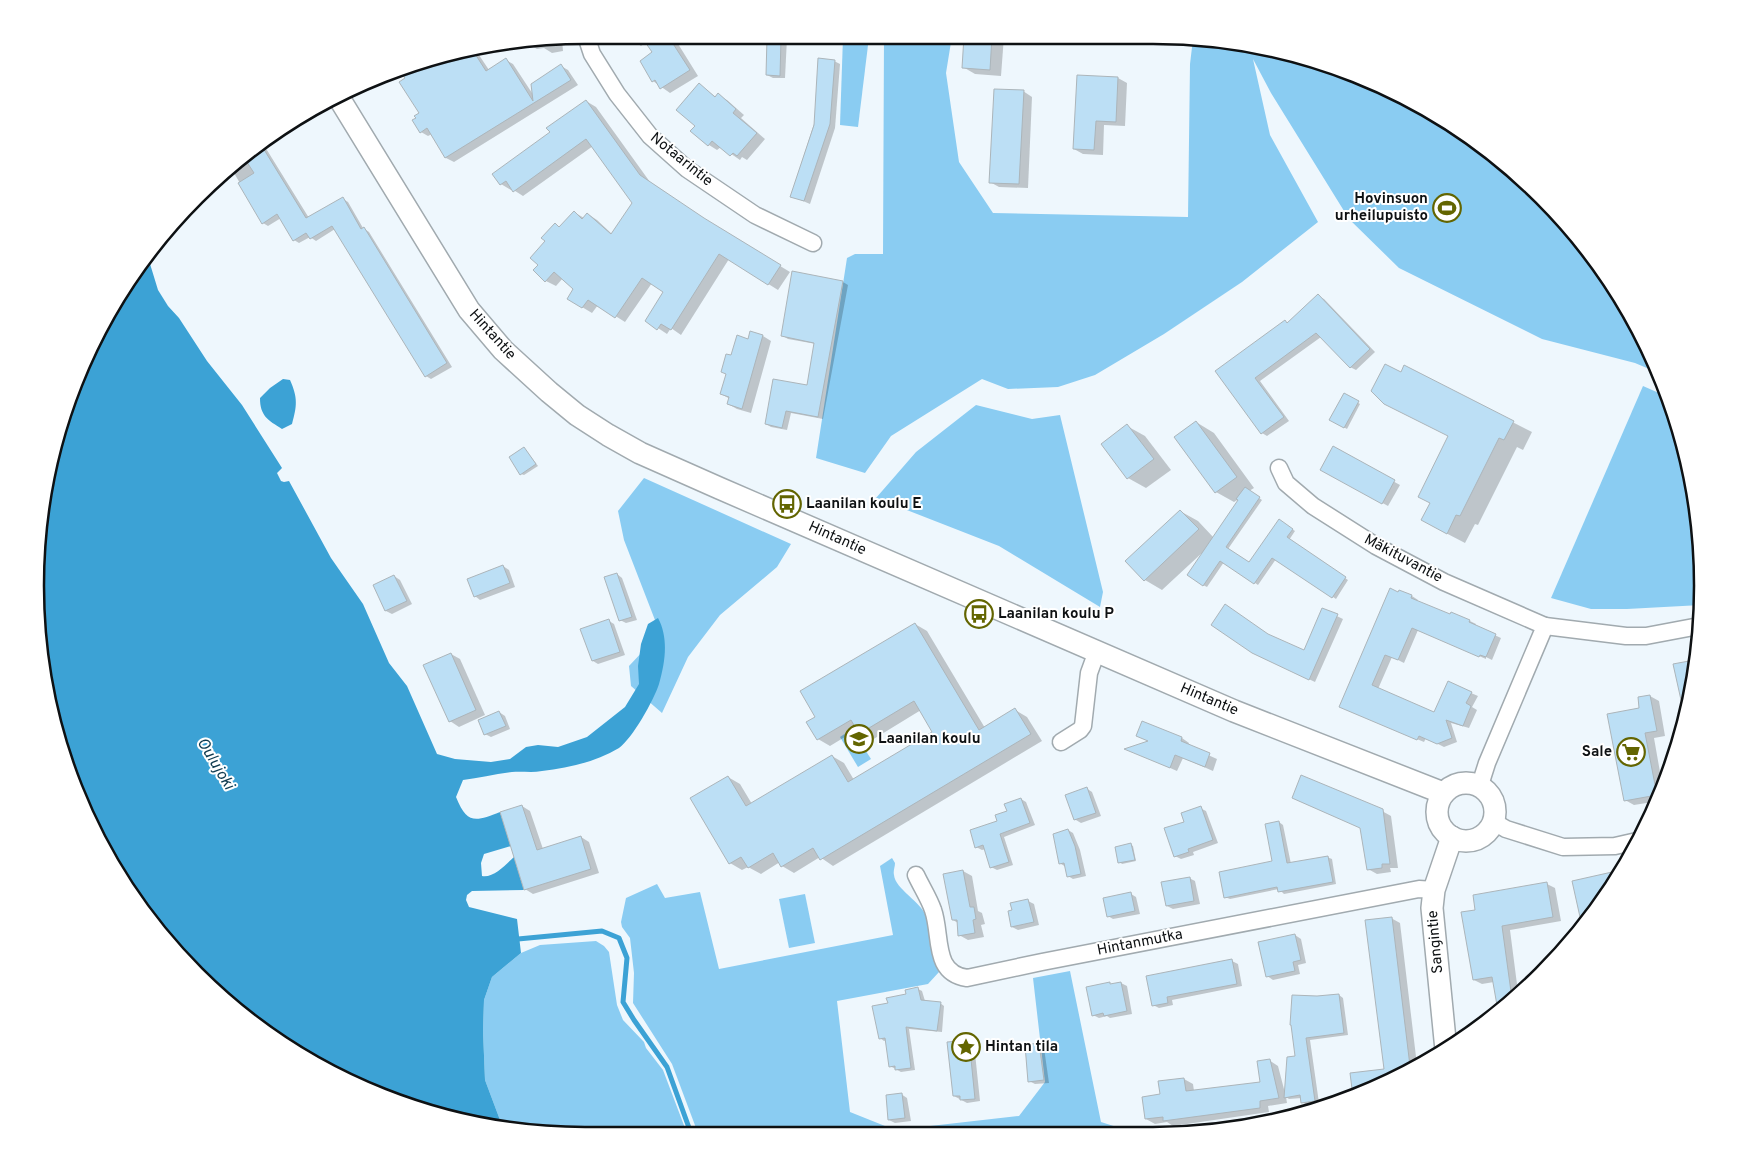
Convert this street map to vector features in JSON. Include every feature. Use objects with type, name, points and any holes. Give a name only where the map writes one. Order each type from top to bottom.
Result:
[{"type":"street","name":"Notaarintie","points":[[589,44],[592,54],[617,94],[650,136],[687,169],[755,215],[813,243]]},
{"type":"street","name":"Hintantie","points":[[342,102],[469,310],[503,350],[549,392],[608,435],[640,453],[1234,711],[1443,793]]},
{"type":"street","name":"Mäkituvantie","points":[[1279,468],[1286,483],[1313,506],[1376,546],[1444,582],[1545,626],[1626,636],[1640,636],[1692,627]]},
{"type":"street","points":[[1480,785],[1487,763],[1545,626]]},
{"type":"street","points":[[1061,742],[1080,730],[1082,726],[1090,673],[1097,651]]},
{"type":"street","points":[[1470,782],[1480,785],[1489,793],[1494,802],[1496,812],[1494,822],[1486,834],[1477,839],[1462,841],[1452,838],[1442,828],[1438,818],[1438,802],[1443,793],[1460,783],[1470,782]]},
{"type":"street","points":[[1494,822],[1506,829],[1563,846],[1615,846],[1629,843]]},
{"type":"street","name":"Sangintie","points":[[1445,1041],[1432,908],[1434,890],[1452,838]]},
{"type":"street","name":"Hintanmutka","points":[[916,875],[933,910],[945,966],[955,976],[967,978],[1410,891],[1434,890]]},
{"type":"shaded area","points":[[843,44],[868,44],[858,127],[840,125]]},
{"type":"shaded area","points":[[884,44],[951,44],[946,73],[959,162],[993,213],[1188,217],[1190,64],[1192,45],[1223,48],[1293,62],[1360,85],[1423,116],[1482,156],[1536,202],[1582,256],[1622,315],[1649,369],[1635,363],[1542,339],[1399,268],[1349,219],[1271,93],[1253,59],[1270,135],[1318,222],[1242,282],[1164,334],[1095,375],[1058,387],[1008,389],[982,379],[891,436],[865,473],[816,458],[847,258],[855,254],[883,254]]},
{"type":"shaded area","points":[[1643,386],[1658,393],[1676,445],[1690,515],[1693,550],[1693,605],[1591,609],[1551,598]]},
{"type":"shaded area","points":[[976,405],[1032,419],[1060,415],[1103,592],[1100,607],[999,546],[876,498],[916,452]]},
{"type":"shaded area","points":[[644,478],[791,544],[777,567],[720,615],[688,657],[662,713],[631,686],[629,666],[660,633],[624,540],[618,511]]},
{"type":"shaded area","points":[[852,729],[871,759],[858,767],[840,737]]},
{"type":"shaded area","points":[[892,858],[895,863],[895,880],[924,912],[931,931],[939,972],[928,984],[837,1001],[850,1112],[888,1127],[696,1127],[672,1064],[633,1003],[634,973],[630,938],[622,927],[621,922],[626,898],[657,884],[665,898],[700,892],[719,969],[893,935],[880,866]]},
{"type":"shaded area","points":[[805,894],[815,943],[789,948],[779,899]]},
{"type":"shaded area","points":[[596,941],[609,952],[617,1005],[623,1020],[644,1042],[646,1048],[663,1070],[685,1127],[550,1126],[500,1120],[485,1080],[484,1000],[492,977],[521,953],[540,945]]},
{"type":"shaded area","points":[[1070,971],[1101,1122],[1117,1127],[922,1127],[1019,1116],[1045,1082],[1033,978]]},
{"type":"water","name":"Oulujoki","points":[[150,264],[158,290],[168,306],[179,318],[207,361],[242,405],[282,468],[277,473],[281,481],[289,481],[331,558],[363,604],[389,663],[407,686],[437,754],[455,759],[491,762],[510,759],[526,747],[538,745],[558,747],[587,737],[625,707],[639,684],[638,666],[641,644],[648,624],[658,618],[665,642],[663,668],[659,684],[642,719],[619,748],[591,761],[572,766],[538,772],[512,772],[463,780],[456,797],[464,812],[473,818],[484,818],[500,812],[511,846],[484,854],[481,863],[482,876],[495,873],[514,857],[524,890],[472,891],[467,895],[466,900],[469,907],[517,919],[521,953],[492,977],[484,1000],[485,1080],[500,1120],[445,1109],[378,1086],[315,1055],[285,1036],[228,993],[178,943],[135,886],[116,856],[85,793],[62,726],[48,656],[44,586],[48,515],[62,445],[85,378],[116,315]]},
{"type":"water","points":[[283,379],[290,380],[296,402],[292,424],[282,429],[263,413],[260,398]]},
{"type":"building","points":[[646,44],[673,44],[690,70],[660,89],[655,80],[652,82],[640,61],[652,52]]},
{"type":"building","points":[[767,44],[781,44],[780,76],[766,75]]},
{"type":"building","points":[[964,44],[992,44],[990,70],[962,68]]},
{"type":"building","points":[[476,55],[486,71],[506,58],[533,101],[531,84],[561,64],[571,80],[445,158],[427,128],[420,133],[412,120],[419,113],[399,82],[405,78],[403,76],[411,73]]},
{"type":"building","points":[[818,58],[835,60],[830,124],[804,201],[790,197],[814,125]]},
{"type":"building","points":[[1077,75],[1118,77],[1116,122],[1096,121],[1094,150],[1073,149]]},
{"type":"building","points":[[699,83],[715,97],[718,93],[736,109],[733,113],[757,133],[737,156],[733,153],[730,156],[712,141],[708,146],[690,131],[695,126],[676,110]]},
{"type":"building","points":[[994,89],[1024,90],[1019,184],[989,183]]},
{"type":"building","points":[[586,100],[640,175],[704,218],[781,265],[768,285],[719,254],[671,330],[661,324],[657,330],[645,321],[663,292],[642,278],[615,318],[588,300],[582,308],[567,299],[573,289],[554,272],[545,282],[533,270],[538,265],[530,258],[545,241],[541,238],[555,223],[559,227],[574,211],[582,219],[587,213],[611,234],[632,203],[586,139],[513,192],[506,181],[500,185],[492,174],[550,132],[546,128]]},
{"type":"building","points":[[264,150],[306,218],[343,197],[361,229],[364,227],[447,363],[425,377],[332,226],[310,239],[306,233],[293,241],[277,214],[262,224],[238,183],[254,173],[247,163]]},
{"type":"building","points":[[792,271],[843,281],[818,417],[786,411],[782,428],[765,424],[773,379],[807,385],[814,343],[781,336]]},
{"type":"building","points":[[1318,294],[1370,349],[1350,368],[1316,333],[1255,378],[1284,417],[1261,434],[1215,371],[1285,320],[1287,323]]},
{"type":"building","points":[[750,331],[763,335],[742,409],[727,404],[729,397],[720,394],[726,374],[721,372],[726,354],[731,355],[737,335],[748,339]]},
{"type":"building","points":[[1385,364],[1401,372],[1404,365],[1514,421],[1504,440],[1499,438],[1460,516],[1456,515],[1447,534],[1421,520],[1430,503],[1418,497],[1448,436],[1384,404],[1371,391]]},
{"type":"building","points":[[1344,393],[1359,401],[1344,428],[1329,420]]},
{"type":"building","points":[[1196,421],[1237,477],[1215,493],[1174,437]]},
{"type":"building","points":[[1127,424],[1154,459],[1127,479],[1101,444]]},
{"type":"building","points":[[1333,446],[1395,480],[1382,504],[1320,470]]},
{"type":"building","points":[[524,447],[536,464],[520,475],[509,457]]},
{"type":"building","points":[[1245,487],[1260,497],[1226,547],[1249,562],[1279,519],[1293,529],[1287,537],[1346,577],[1332,598],[1272,558],[1254,584],[1220,561],[1203,586],[1187,575]]},
{"type":"building","points":[[1180,510],[1199,529],[1144,581],[1125,561]]},
{"type":"building","points":[[503,565],[510,583],[474,597],[467,579]]},
{"type":"building","points":[[617,573],[632,617],[619,621],[604,577]]},
{"type":"building","points":[[394,575],[407,601],[385,611],[373,585]]},
{"type":"building","points":[[1390,588],[1412,595],[1411,598],[1450,614],[1451,612],[1470,620],[1469,622],[1496,634],[1486,657],[1480,655],[1479,657],[1412,628],[1398,660],[1385,655],[1372,685],[1434,712],[1448,681],[1472,692],[1466,703],[1471,706],[1463,726],[1446,720],[1452,738],[1437,744],[1419,736],[1417,740],[1339,707]]},
{"type":"building","points":[[1225,604],[1268,634],[1304,650],[1322,608],[1338,614],[1309,680],[1252,653],[1211,625]]},
{"type":"building","points":[[609,619],[620,652],[592,661],[580,629]]},
{"type":"building","points":[[915,623],[979,730],[1015,708],[1031,734],[820,860],[813,848],[781,867],[773,853],[748,868],[741,857],[729,864],[690,798],[728,776],[746,806],[832,755],[848,782],[932,732],[914,701],[859,734],[851,720],[817,740],[806,722],[815,717],[800,691]]},
{"type":"building","points":[[451,653],[476,710],[449,722],[423,665]]},
{"type":"building","points":[[1689,661],[1681,702],[1673,664]]},
{"type":"building","points":[[1650,695],[1657,731],[1645,733],[1655,787],[1652,796],[1624,801],[1607,714],[1639,708],[1638,697]]},
{"type":"building","points":[[499,711],[506,726],[484,735],[478,720]]},
{"type":"building","points":[[1142,721],[1182,737],[1181,741],[1210,753],[1205,767],[1175,755],[1170,768],[1124,749],[1148,741],[1136,736]]},
{"type":"building","points":[[1301,775],[1383,809],[1390,864],[1382,864],[1382,868],[1367,870],[1360,828],[1292,798]]},
{"type":"building","points":[[1087,787],[1096,813],[1074,820],[1065,795]]},
{"type":"building","points":[[1021,798],[1030,823],[1000,834],[1009,862],[990,868],[983,845],[975,848],[970,830],[997,821],[995,815],[1007,811],[1004,804]]},
{"type":"building","points":[[522,805],[537,850],[581,836],[591,869],[524,890],[500,812]]},
{"type":"building","points":[[1201,806],[1213,840],[1188,849],[1189,852],[1174,857],[1164,828],[1184,822],[1181,813]]},
{"type":"building","points":[[1279,821],[1287,863],[1328,856],[1333,882],[1278,892],[1277,887],[1224,898],[1219,872],[1272,861],[1265,824]]},
{"type":"building","points":[[1068,829],[1075,846],[1081,874],[1067,877],[1064,863],[1059,864],[1053,834]]},
{"type":"building","points":[[1131,843],[1135,860],[1118,863],[1115,847]]},
{"type":"building","points":[[963,870],[970,907],[974,907],[976,919],[973,920],[975,933],[958,936],[957,920],[952,920],[943,874]]},
{"type":"building","points":[[1612,872],[1580,917],[1572,881]]},
{"type":"building","points":[[1190,877],[1194,901],[1166,906],[1161,882]]},
{"type":"building","points":[[1547,882],[1553,917],[1502,926],[1511,992],[1497,1003],[1492,977],[1473,980],[1461,912],[1475,910],[1473,895]]},
{"type":"building","points":[[1131,892],[1135,911],[1107,917],[1103,898]]},
{"type":"building","points":[[1028,899],[1034,922],[1011,927],[1008,911],[1012,910],[1010,903]]},
{"type":"building","points":[[1392,917],[1410,1062],[1352,1089],[1350,1073],[1384,1069],[1365,920]]},
{"type":"building","points":[[1295,934],[1301,960],[1293,962],[1295,971],[1266,977],[1258,942]]},
{"type":"building","points":[[1232,959],[1237,984],[1167,997],[1168,1003],[1152,1006],[1146,976]]},
{"type":"building","points":[[1110,982],[1110,984],[1121,982],[1127,1011],[1104,1016],[1103,1013],[1092,1016],[1086,987]]},
{"type":"building","points":[[918,987],[921,1000],[941,1002],[937,1031],[906,1027],[911,1068],[895,1070],[895,1066],[889,1067],[885,1038],[879,1039],[872,1006],[888,1003],[886,998],[906,994],[905,990]]},
{"type":"building","points":[[1339,994],[1344,1033],[1306,1038],[1315,1101],[1301,1103],[1300,1095],[1284,1098],[1287,1057],[1295,1056],[1290,1025],[1292,995],[1317,996]]},
{"type":"building","points":[[960,1041],[970,1049],[975,1099],[960,1100],[960,1096],[953,1096],[947,1042]]},
{"type":"building","points":[[1039,1043],[1044,1080],[1028,1082],[1025,1045]]},
{"type":"building","points":[[1270,1059],[1279,1098],[1260,1101],[1260,1108],[1163,1121],[1163,1117],[1145,1119],[1142,1097],[1160,1094],[1158,1081],[1184,1078],[1186,1091],[1260,1082],[1257,1061]]},
{"type":"building","points":[[902,1093],[905,1118],[888,1120],[886,1095]]},
{"type":"waterway","points":[[518,939],[602,931],[619,938],[627,958],[623,1002],[667,1067],[689,1127]]},
{"type":"place","name":"Hovinsuon urheilupuisto","points":[[1447,208]]},
{"type":"place","name":"Laanilan koulu E","points":[[787,504]]},
{"type":"place","name":"Laanilan koulu P","points":[[979,614]]},
{"type":"place","name":"Laanilan koulu","points":[[859,739]]},
{"type":"place","name":"Sale","points":[[1631,752]]},
{"type":"place","name":"Hintan tila","points":[[966,1047]]}]
